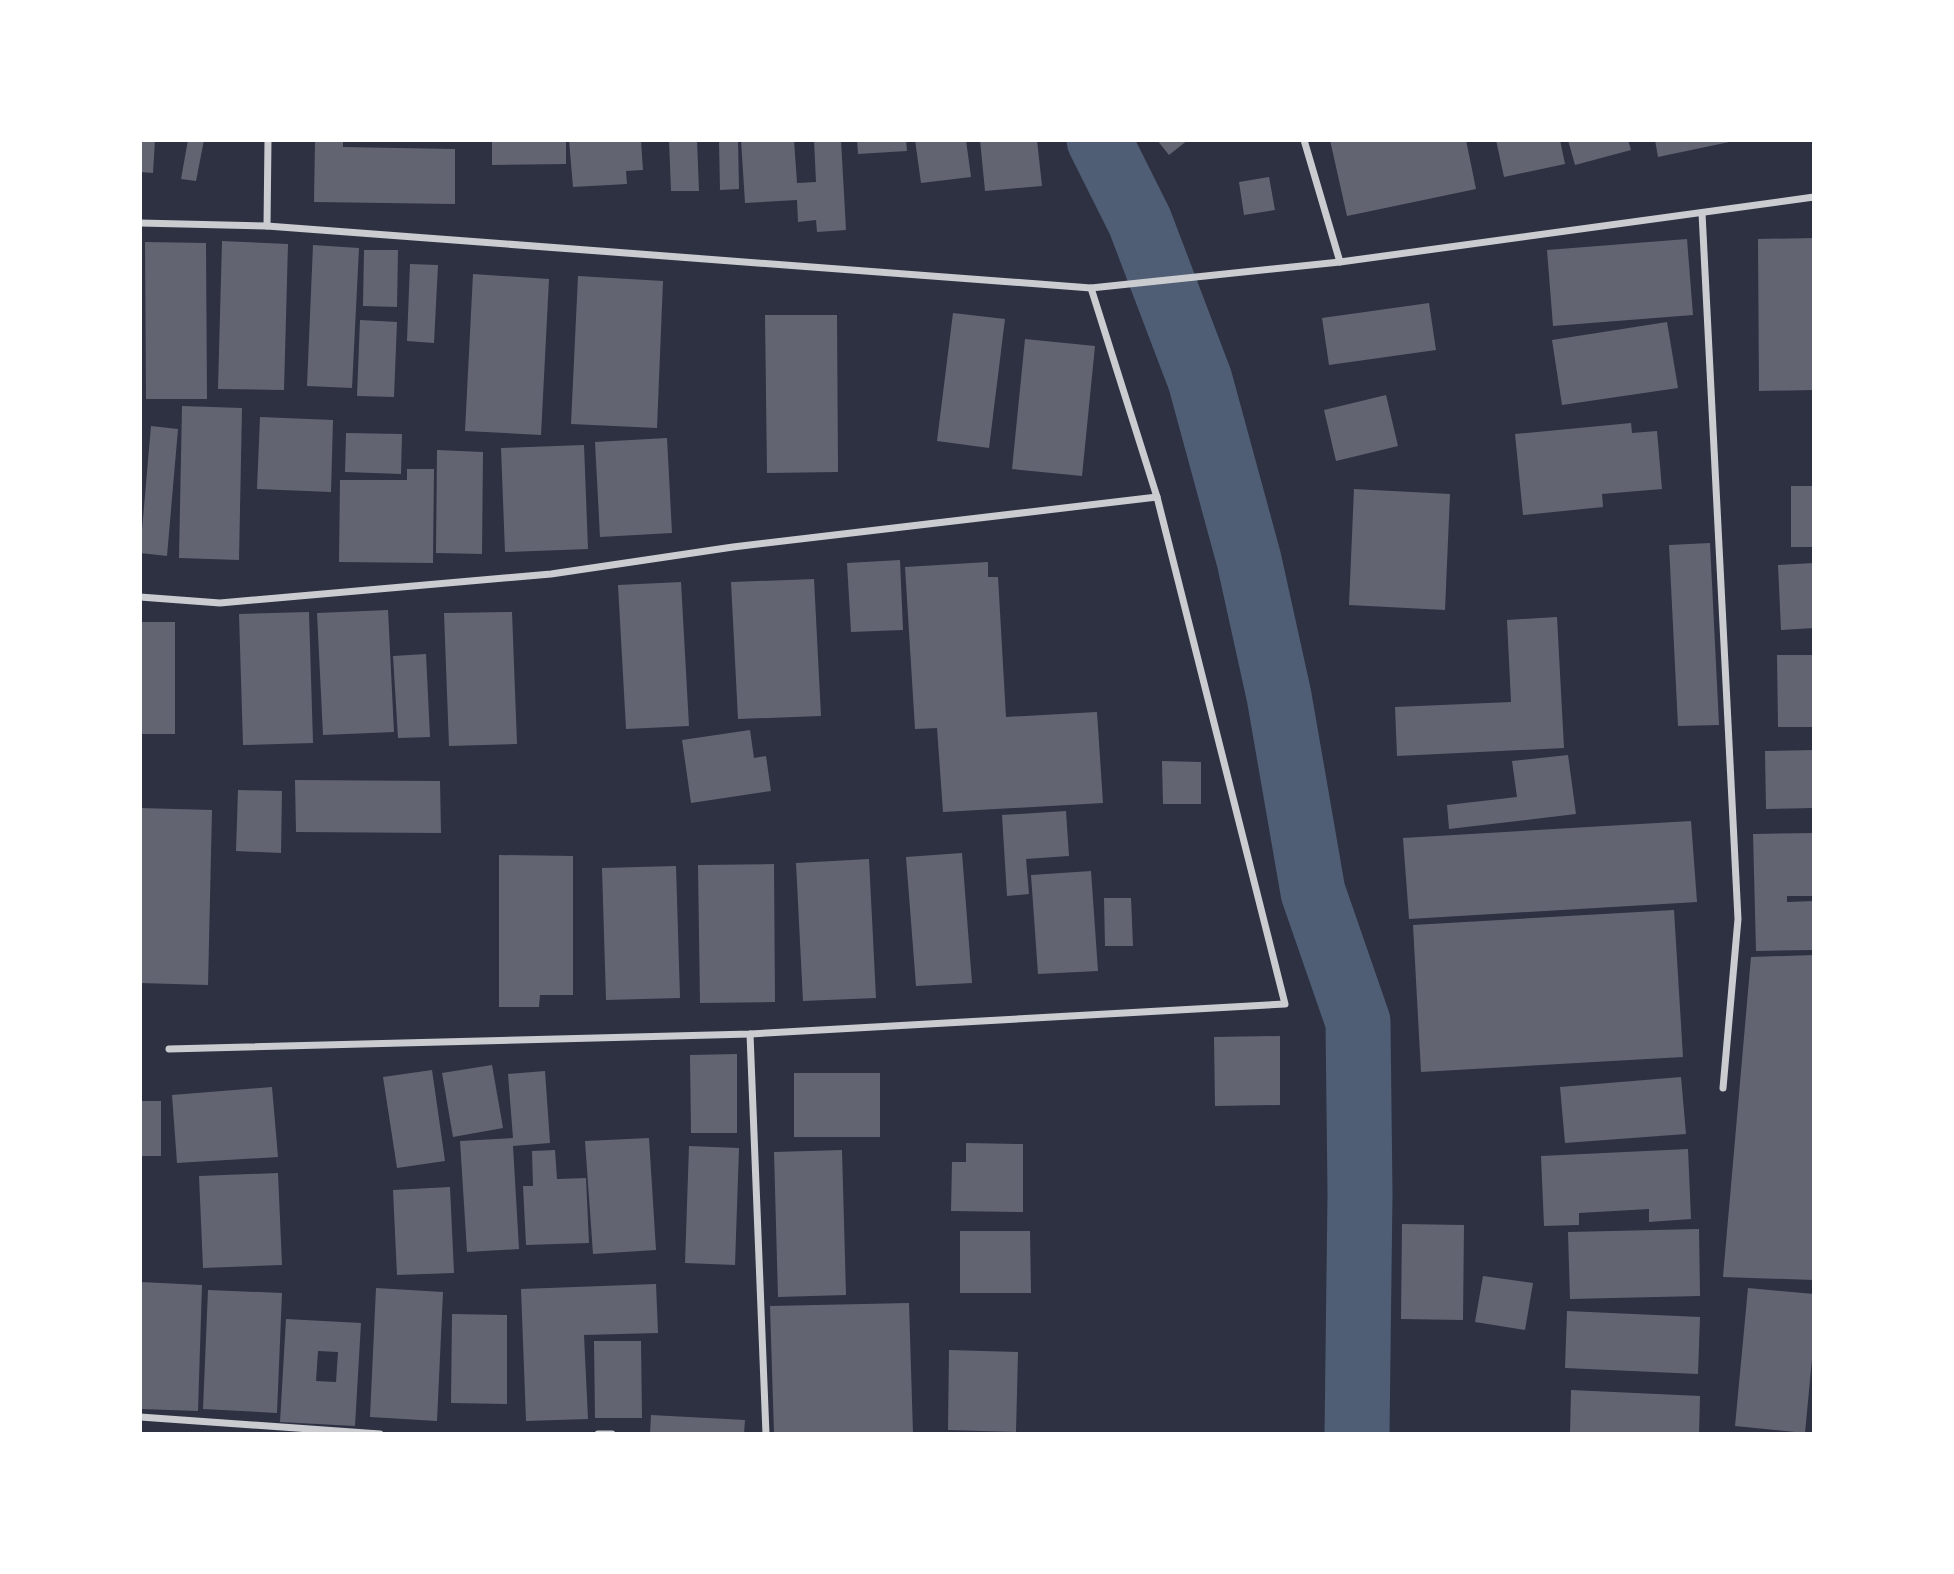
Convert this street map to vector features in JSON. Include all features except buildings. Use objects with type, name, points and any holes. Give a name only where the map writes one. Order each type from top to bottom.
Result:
[{"type":"street","points":[[267,226],[268,140]]},
{"type":"street","points":[[1304,140],[1339,261]]},
{"type":"street","points":[[140,223],[267,226],[1091,288],[1122,287],[1339,261],[1814,197]]},
{"type":"street","points":[[1702,213],[1738,919],[1723,1087]]},
{"type":"street","points":[[169,1049],[750,1034],[1285,1004],[1157,497],[1091,288]]},
{"type":"street","points":[[140,597],[220,603],[551,574],[747,545],[1157,497]]},
{"type":"street","points":[[750,1034],[766,1434]]},
{"type":"street","points":[[140,1417],[380,1434]]},
{"type":"street","points":[[598,1434],[612,1434]]},
{"type":"waterway","points":[[1099,140],[1140,222],[1200,380],[1249,560],[1279,696],[1313,892],[1358,1022],[1360,1194],[1357,1434]]}]
